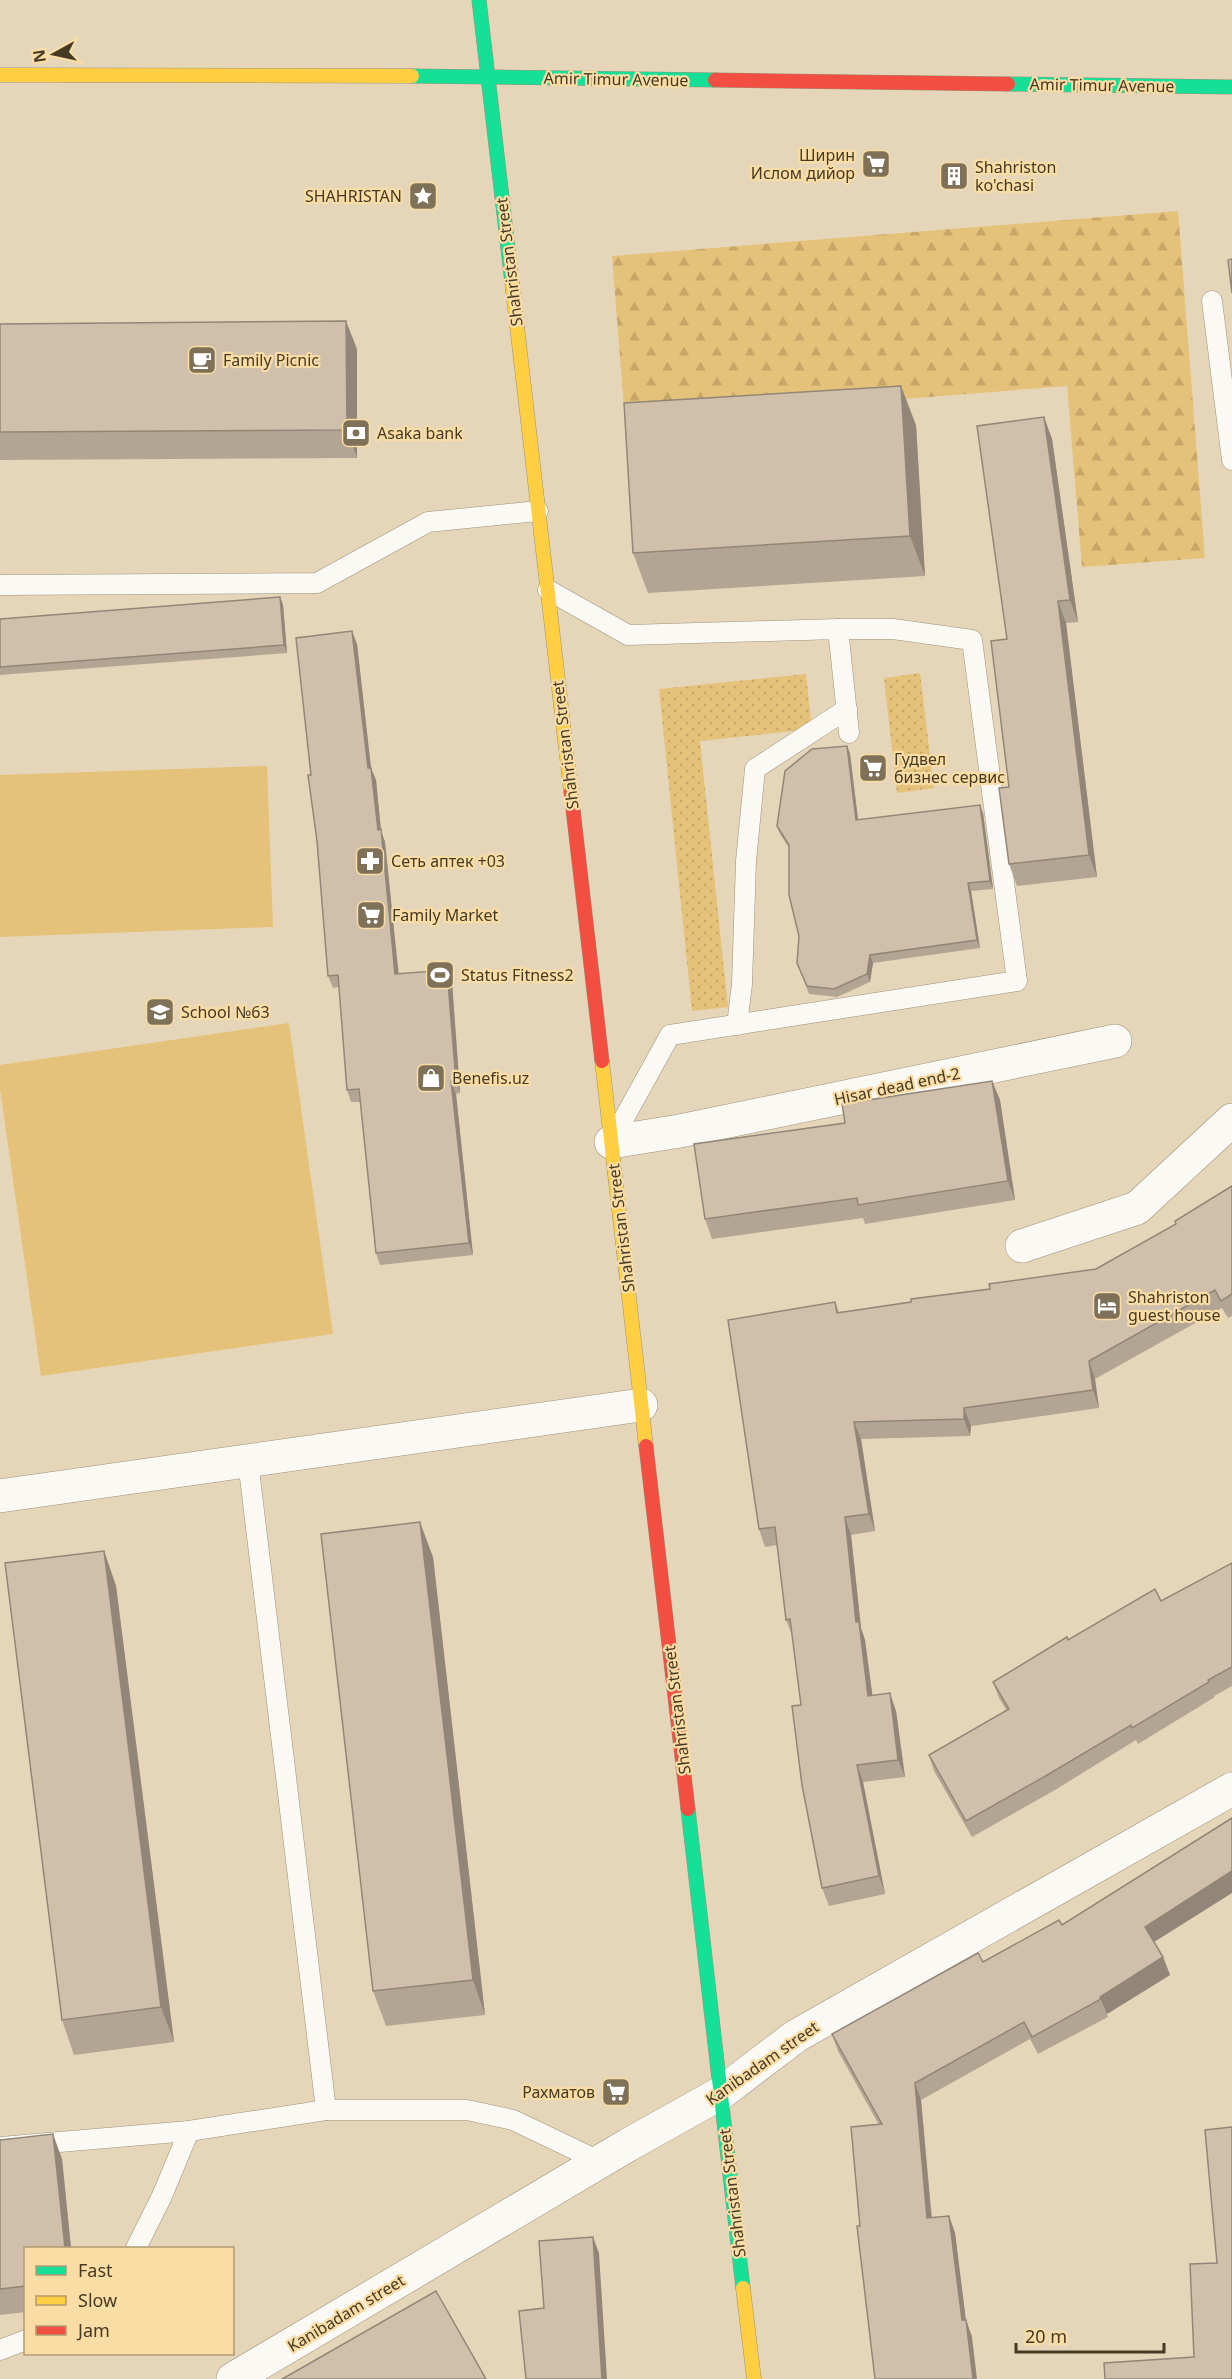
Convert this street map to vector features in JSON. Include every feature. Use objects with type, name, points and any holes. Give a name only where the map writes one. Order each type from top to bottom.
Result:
[{"type":"main road","name":"Shahristan Street","points":[[479,0],[486,77],[548,590],[754,2379]]},
{"type":"main road","name":"Amir Timur Avenue","points":[[0,75],[284,74],[1232,87]]},
{"type":"street","name":"Hisar dead end-2","points":[[611,1142],[680,1131],[1115,1041]]},
{"type":"street","points":[[1022,1246],[1137,1208],[1232,1120]]},
{"type":"street","points":[[0,1496],[641,1405]]},
{"type":"street","name":"Kanibadam street","points":[[233,2379],[721,2093],[796,2036],[1232,1789]]},
{"type":"lane","points":[[1212,301],[1232,460]]},
{"type":"lane","points":[[0,585],[317,584],[428,522],[538,511]]},
{"type":"lane","points":[[548,590],[628,635],[893,629],[972,640],[1017,981],[893,993],[736,1025],[670,1035],[611,1142]]},
{"type":"lane","points":[[838,629],[849,733]]},
{"type":"lane","points":[[736,1025],[742,984],[746,861],[755,769],[846,709]]},
{"type":"lane","points":[[248,1461],[326,2109]]},
{"type":"lane","points":[[0,2147],[189,2131],[326,2109],[467,2110],[513,2120],[601,2162]]},
{"type":"lane","points":[[136,2247],[162,2196],[189,2131]]},
{"type":"lane","points":[[0,2350],[24,2341]]},
{"type":"green space","points":[[1178,211],[1205,558],[1082,567],[1067,386],[625,421],[612,256]]},
{"type":"green space","points":[[920,673],[934,788],[897,793],[884,678]]},
{"type":"green space","points":[[806,674],[812,729],[700,741],[728,1007],[692,1011],[659,689]]},
{"type":"green space","points":[[267,766],[273,927],[0,937],[0,775]]},
{"type":"green space","points":[[289,1023],[333,1334],[41,1376],[0,1089],[0,1065]]},
{"type":"building","points":[[1232,259],[1232,293],[1228,260]]},
{"type":"building","points":[[346,321],[347,430],[0,432],[0,324]]},
{"type":"building","points":[[901,386],[910,536],[633,553],[624,403]]},
{"type":"building","points":[[1044,417],[1070,600],[1058,601],[1089,855],[1009,864],[999,788],[1009,787],[991,641],[1007,639],[977,426]]},
{"type":"building","points":[[280,597],[284,645],[0,667],[0,619]]},
{"type":"building","points":[[352,631],[368,768],[371,768],[378,830],[381,829],[395,974],[447,970],[456,1081],[451,1081],[469,1243],[376,1253],[359,1089],[347,1090],[338,975],[328,976],[317,841],[308,775],[311,775],[296,638]]},
{"type":"building","points":[[847,746],[856,820],[980,805],[990,881],[968,883],[977,940],[870,955],[867,974],[834,989],[807,986],[797,963],[799,936],[789,895],[789,845],[777,826],[785,771],[812,749]]},
{"type":"building","points":[[992,1081],[1008,1181],[858,1205],[857,1198],[705,1219],[694,1144],[845,1123],[842,1104]]},
{"type":"building","points":[[1232,1186],[1232,1294],[1221,1301],[1215,1290],[1089,1361],[1093,1390],[964,1408],[964,1419],[854,1422],[869,1514],[845,1517],[856,1622],[859,1622],[868,1696],[890,1693],[898,1760],[857,1765],[879,1876],[822,1888],[802,1785],[792,1706],[801,1705],[790,1619],[786,1620],[775,1527],[759,1529],[728,1320],[835,1302],[837,1313],[911,1302],[911,1299],[990,1289],[989,1284],[1096,1269],[1176,1224],[1175,1221]]},
{"type":"building","points":[[420,1522],[473,1980],[373,1991],[321,1534]]},
{"type":"building","points":[[104,1551],[161,2007],[62,2020],[5,1563]]},
{"type":"building","points":[[1232,1563],[1232,1667],[1132,1728],[1131,1725],[966,1821],[929,1755],[1009,1709],[993,1682],[1067,1637],[1068,1640],[1155,1589],[1161,1601]]},
{"type":"building","points":[[1232,1818],[1232,1871],[1145,1927],[1163,1957],[1100,1997],[1101,1999],[1032,2037],[1024,2022],[915,2083],[927,2218],[949,2216],[962,2320],[966,2320],[973,2379],[875,2379],[857,2226],[860,2226],[851,2127],[882,2124],[832,2034],[978,1953],[983,1962],[1059,1920],[1062,1925]]},
{"type":"building","points":[[1232,2127],[1232,2379],[1105,2379],[1104,2363],[1194,2357],[1190,2264],[1217,2263],[1205,2130]]},
{"type":"building","points":[[53,2134],[65,2247],[24,2247],[24,2286],[0,2289],[0,2140]]},
{"type":"building","points":[[593,2237],[602,2379],[526,2379],[519,2311],[544,2308],[539,2241]]},
{"type":"building","points":[[436,2291],[486,2379],[282,2379],[291,2374]]},
{"type":"traffic: fast","points":[[479,0],[512,283]]},
{"type":"traffic: fast","points":[[412,76],[715,80]]},
{"type":"traffic: fast","points":[[1008,84],[1232,87]]},
{"type":"traffic: fast","points":[[688,1809],[743,2288]]},
{"type":"traffic: slow","points":[[0,75],[412,76]]},
{"type":"traffic: slow","points":[[512,283],[571,792]]},
{"type":"traffic: slow","points":[[602,1061],[646,1446]]},
{"type":"traffic: slow","points":[[743,2288],[754,2379]]},
{"type":"traffic: jam","points":[[715,80],[1008,84]]},
{"type":"traffic: jam","points":[[571,792],[602,1061]]},
{"type":"traffic: jam","points":[[646,1446],[688,1809]]},
{"type":"place","name":"Ширин Ислом дийор","points":[[876,164]]},
{"type":"place","name":"Shahriston ko'chasi","points":[[954,176]]},
{"type":"place","name":"SHAHRISTAN","points":[[423,196]]},
{"type":"place","name":"Family Picnic","points":[[202,360]]},
{"type":"place","name":"Asaka bank","points":[[356,433]]},
{"type":"place","name":"Гудвел бизнес сервис","points":[[873,768]]},
{"type":"place","name":"Сеть аптек +03","points":[[370,861]]},
{"type":"place","name":"Family Market","points":[[371,915]]},
{"type":"place","name":"Status Fitness2","points":[[440,975]]},
{"type":"place","name":"School №63","points":[[160,1012]]},
{"type":"place","name":"Benefis.uz","points":[[431,1078]]},
{"type":"place","name":"Shahriston guest house","points":[[1107,1306]]},
{"type":"place","name":"Рахматов","points":[[616,2092]]}]
